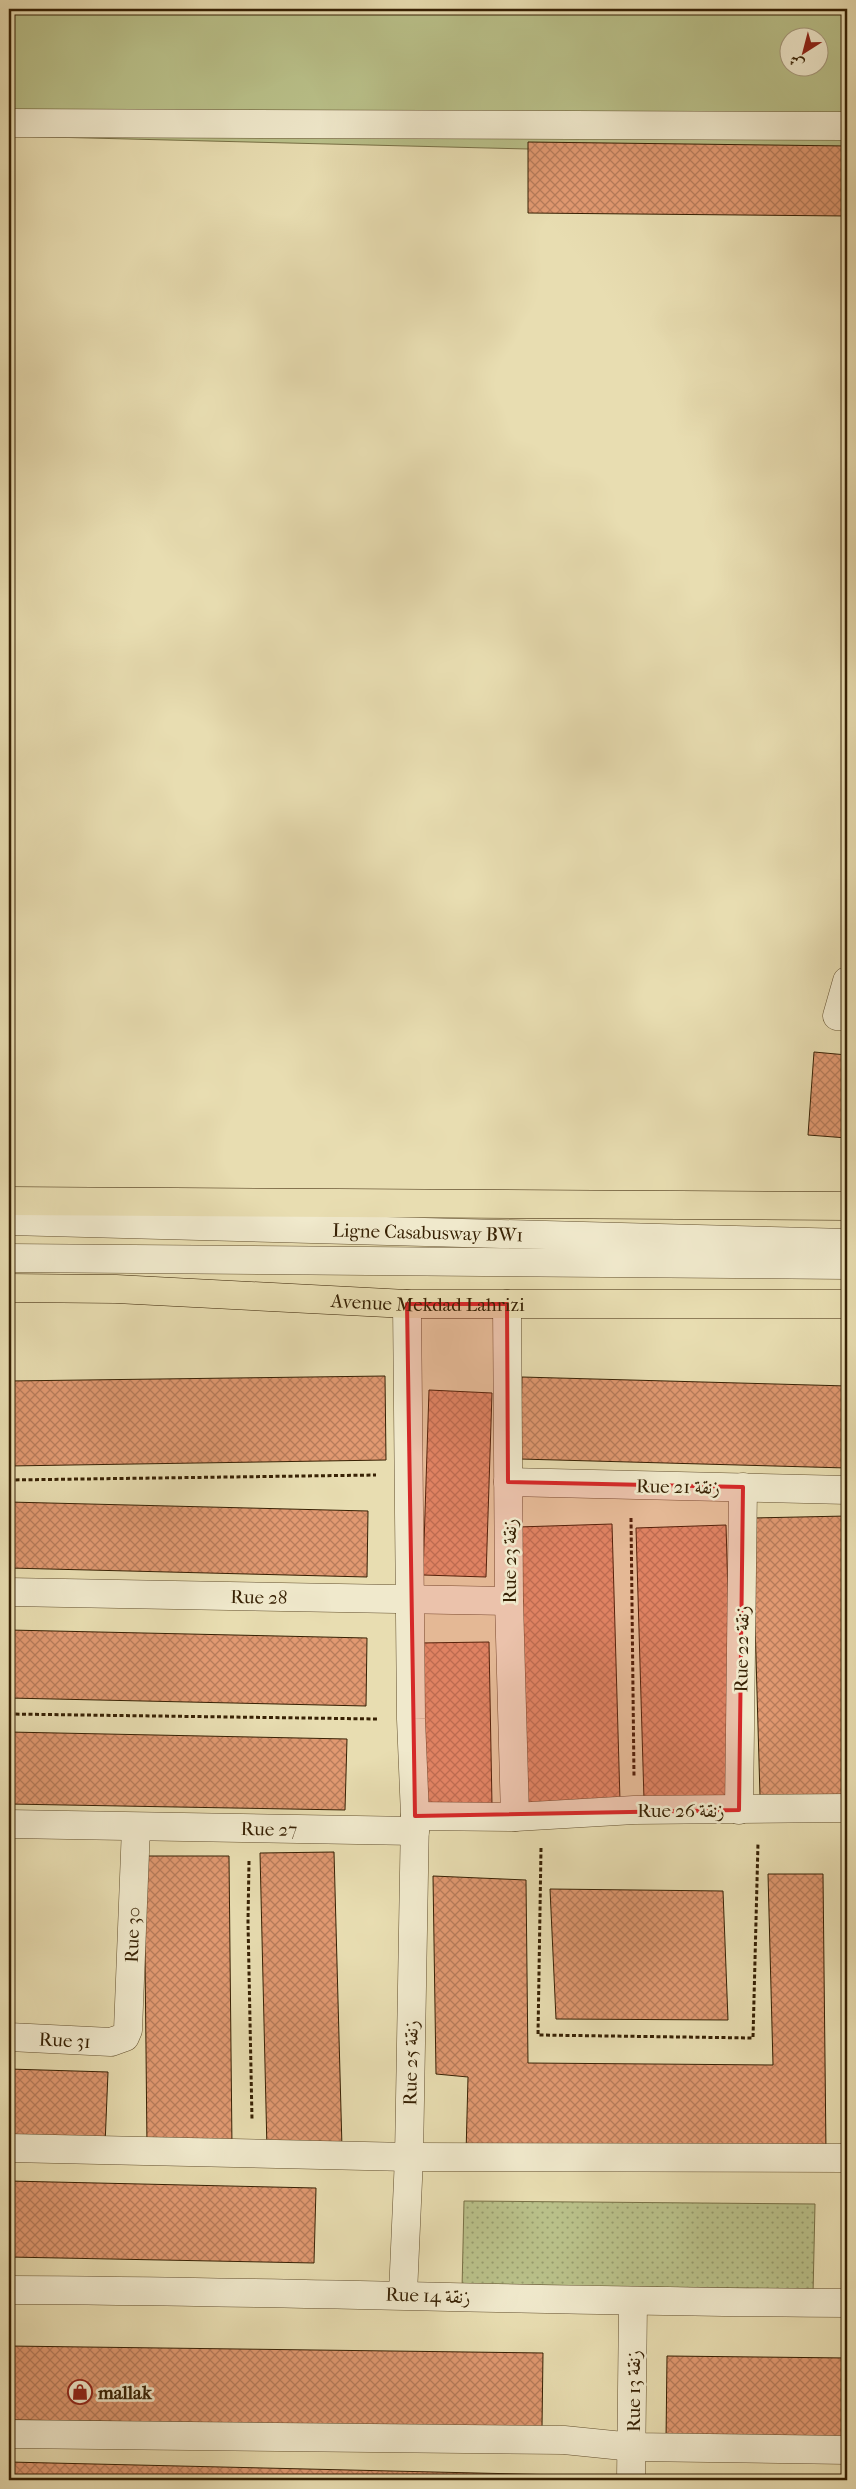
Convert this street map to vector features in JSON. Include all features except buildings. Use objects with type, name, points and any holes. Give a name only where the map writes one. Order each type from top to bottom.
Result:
[{"type":"main road","points":[[9,1201],[847,1206]]},
{"type":"main road","name":"Avenue Mekdad Lahrizi","points":[[9,1288],[116,1289],[407,1304],[847,1304]]},
{"type":"street","points":[[9,123],[847,126]]},
{"type":"street","points":[[842,1016],[847,981]]},
{"type":"street","name":"Ligne Casabusway BW1","points":[[9,1221],[847,1243]]},
{"type":"street","name":"Ligne Casabusway BW1","points":[[9,1258],[847,1265]]},
{"type":"street","name":"Rue 25 زنقة","points":[[403,2294],[409,2157],[415,1824],[411,1719],[407,1304]]},
{"type":"street","name":"Rue 23 زنقة","points":[[507,1304],[509,1601],[515,1817]]},
{"type":"street","name":"Rue 21 زنقة","points":[[508,1482],[847,1490]]},
{"type":"street","name":"Rue 22 زنقة","points":[[744,1487],[749,1810]]},
{"type":"street","name":"Rue 28","points":[[9,1592],[509,1601]]},
{"type":"street","name":"Rue 26 زنقة","points":[[515,1817],[634,1810],[847,1808]]},
{"type":"street","name":"Rue 27","points":[[9,1824],[250,1829],[415,1824],[515,1817]]},
{"type":"street","name":"Rue 30","points":[[122,2039],[128,2030],[136,1827]]},
{"type":"street","name":"Rue 31","points":[[9,2037],[111,2042],[122,2039]]},
{"type":"street","points":[[9,2148],[409,2157],[847,2158]]},
{"type":"street","name":"Rue 14 زنقة","points":[[9,2290],[403,2294],[632,2302],[847,2303]]},
{"type":"street","name":"Rue 13 زنقة","points":[[631,2480],[632,2302]]},
{"type":"street","points":[[9,2434],[564,2440],[632,2447],[847,2450]]},
{"type":"path","points":[[9,1480],[409,1475]]},
{"type":"path","points":[[630,1485],[634,1810]]},
{"type":"path","points":[[9,1714],[411,1719]]},
{"type":"path","points":[[541,1816],[538,2035],[753,2038],[749,1810]]},
{"type":"path","points":[[250,1829],[248,1922],[253,2153]]},
{"type":"highlighted area","points":[[407,1304],[507,1304],[508,1482],[743,1487],[739,1810],[415,1816]]},
{"type":"green space","points":[[9,9],[847,9],[847,157],[9,136]]},
{"type":"green space","points":[[464,2201],[815,2204],[813,2295],[462,2290]]},
{"type":"place","name":"mallak","points":[[80,2392]]}]
